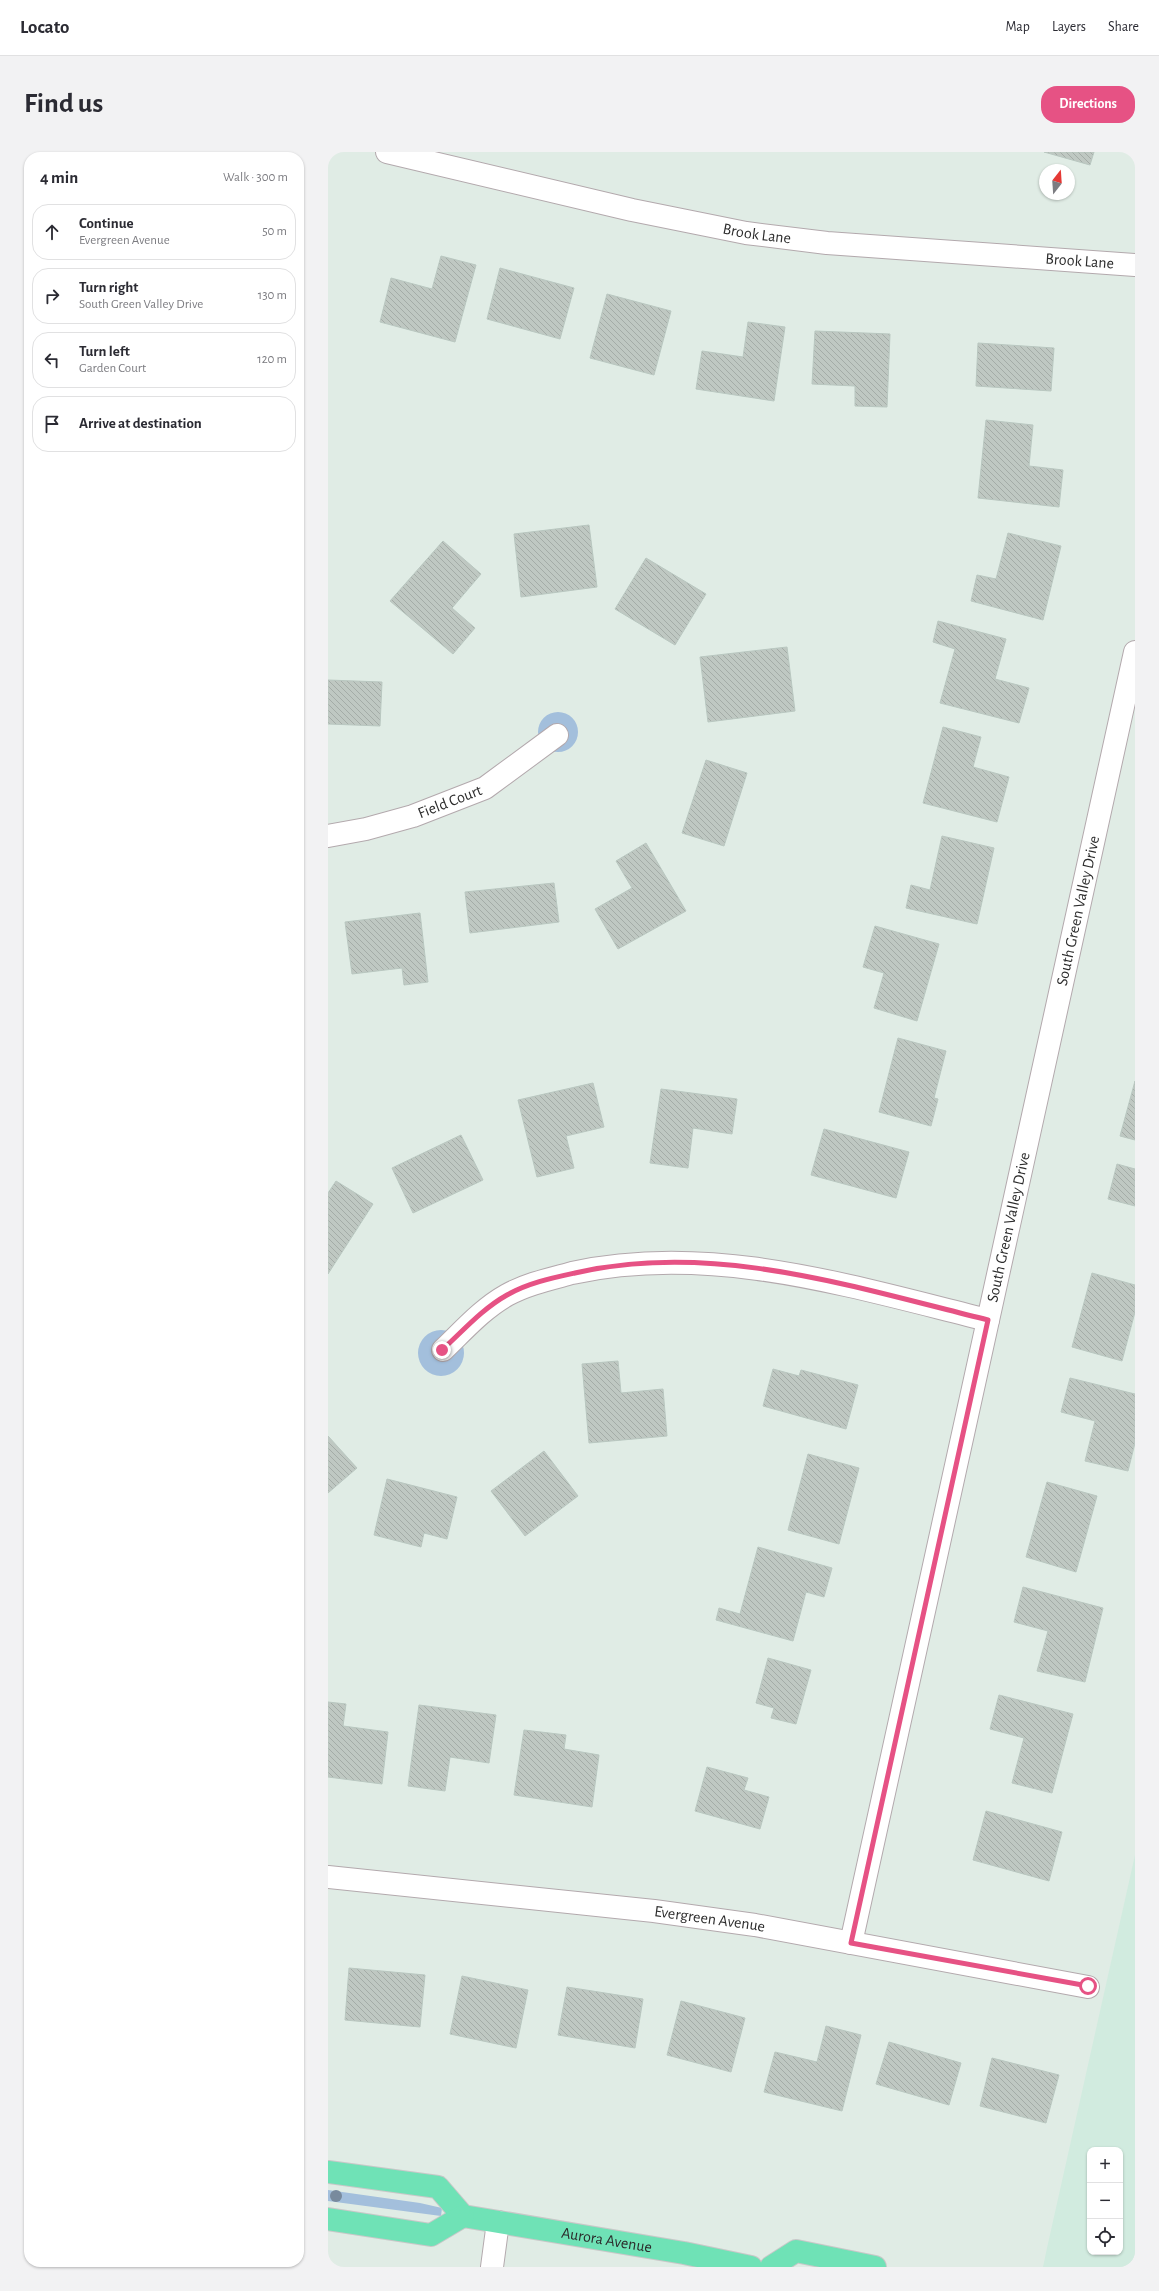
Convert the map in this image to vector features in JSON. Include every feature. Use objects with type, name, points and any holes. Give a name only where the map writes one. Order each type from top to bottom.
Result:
[{"type":"main road","points":[[328,2172],[438,2187],[463,2216],[431,2235],[328,2219]]},
{"type":"main road","name":"Aurora Avenue","points":[[463,2216],[684,2253],[751,2267]]},
{"type":"main road","points":[[771,2267],[796,2251],[875,2267]]},
{"type":"street","name":"Brook Lane","points":[[387,152],[632,210],[746,233],[827,243],[1135,265]]},
{"type":"street","name":"South Green Valley Drive","points":[[851,1943],[1135,652]]},
{"type":"street","name":"Field Court","points":[[328,836],[366,829],[414,816],[485,788],[557,735]]},
{"type":"street","points":[[442,1350],[487,1309],[507,1295],[541,1280],[596,1268],[640,1262],[700,1264],[764,1269],[835,1282],[988,1320]]},
{"type":"street","name":"Evergreen Avenue","points":[[328,1877],[654,1911],[755,1925],[1088,1986]]},
{"type":"street","points":[[492,2267],[498,2222]]},
{"type":"shaded area","points":[[562,712],[569,715],[575,721],[578,732],[577,740],[569,749],[562,752],[554,752],[547,749],[539,740],[538,728],[541,721],[550,713]]},
{"type":"shaded area","points":[[441,1330],[454,1334],[460,1340],[464,1353],[460,1366],[454,1372],[441,1376],[428,1372],[422,1366],[418,1353],[422,1340],[428,1334]]},
{"type":"shaded area","points":[[1135,1855],[1135,2267],[1043,2267]]},
{"type":"shaded area","points":[[328,2190],[420,2203],[442,2208],[441,2216],[328,2201]]},
{"type":"building","points":[[1044,152],[1094,152],[1090,165]]},
{"type":"building","points":[[441,256],[476,265],[455,342],[380,322],[391,278],[432,289]]},
{"type":"building","points":[[500,268],[574,288],[560,339],[487,319]]},
{"type":"building","points":[[607,294],[671,311],[654,375],[590,358]]},
{"type":"building","points":[[748,322],[785,327],[774,401],[696,389],[702,351],[743,357]]},
{"type":"building","points":[[815,331],[890,334],[887,407],[855,406],[855,386],[812,384]]},
{"type":"building","points":[[978,343],[1054,348],[1051,391],[976,386]]},
{"type":"building","points":[[986,420],[1033,425],[1029,466],[1063,470],[1059,507],[978,498]]},
{"type":"building","points":[[589,525],[597,587],[521,597],[514,534]]},
{"type":"building","points":[[1008,533],[1061,546],[1043,620],[971,601],[977,575],[996,579]]},
{"type":"building","points":[[443,541],[481,574],[452,608],[475,628],[453,654],[390,601]]},
{"type":"building","points":[[646,558],[706,594],[675,645],[615,609]]},
{"type":"building","points":[[938,621],[1006,639],[995,679],[1029,688],[1019,723],[940,703],[955,649],[933,642]]},
{"type":"building","points":[[787,647],[795,711],[708,722],[700,657]]},
{"type":"building","points":[[328,680],[382,682],[380,726],[328,724]]},
{"type":"building","points":[[943,727],[981,737],[973,767],[1009,777],[997,822],[923,803]]},
{"type":"building","points":[[706,760],[747,773],[724,846],[682,833]]},
{"type":"building","points":[[942,836],[994,848],[977,924],[906,908],[911,885],[930,890]]},
{"type":"building","points":[[646,843],[686,911],[618,949],[595,909],[632,888],[616,861]]},
{"type":"building","points":[[554,883],[559,922],[470,933],[465,892]]},
{"type":"building","points":[[420,913],[428,982],[404,985],[402,968],[352,974],[345,922]]},
{"type":"building","points":[[875,926],[939,944],[917,1021],[874,1008],[884,973],[863,967]]},
{"type":"building","points":[[898,1038],[946,1051],[934,1098],[938,1099],[931,1126],[879,1112]]},
{"type":"building","points":[[1135,1081],[1135,1140],[1120,1136]]},
{"type":"building","points":[[593,1083],[604,1127],[566,1136],[574,1168],[537,1177],[518,1100]]},
{"type":"building","points":[[661,1089],[737,1099],[732,1134],[693,1128],[688,1168],[650,1163]]},
{"type":"building","points":[[824,1129],[909,1152],[896,1198],[811,1175]]},
{"type":"building","points":[[461,1135],[483,1180],[413,1213],[392,1168]]},
{"type":"building","points":[[1117,1164],[1135,1169],[1135,1206],[1108,1199]]},
{"type":"building","points":[[336,1181],[373,1204],[328,1274],[328,1193]]},
{"type":"building","points":[[1092,1273],[1135,1285],[1135,1312],[1122,1361],[1072,1347]]},
{"type":"building","points":[[618,1361],[621,1393],[663,1389],[667,1436],[589,1443],[582,1364]]},
{"type":"building","points":[[773,1369],[799,1376],[801,1370],[858,1385],[846,1429],[763,1406]]},
{"type":"building","points":[[1070,1378],[1135,1394],[1135,1443],[1128,1471],[1085,1461],[1095,1421],[1061,1412]]},
{"type":"building","points":[[328,1436],[357,1468],[328,1493]]},
{"type":"building","points":[[544,1451],[578,1496],[525,1536],[491,1491]]},
{"type":"building","points":[[808,1454],[859,1468],[839,1544],[788,1530]]},
{"type":"building","points":[[387,1479],[457,1497],[447,1539],[424,1533],[421,1547],[374,1535]]},
{"type":"building","points":[[1047,1482],[1097,1496],[1076,1572],[1026,1557]]},
{"type":"building","points":[[758,1547],[832,1568],[824,1597],[806,1592],[793,1641],[716,1620],[719,1608],[740,1614]]},
{"type":"building","points":[[1023,1587],[1103,1608],[1085,1682],[1037,1671],[1048,1631],[1014,1622]]},
{"type":"building","points":[[768,1658],[811,1670],[796,1724],[771,1718],[774,1708],[756,1703]]},
{"type":"building","points":[[999,1695],[1073,1714],[1052,1793],[1012,1783],[1024,1738],[990,1729]]},
{"type":"building","points":[[328,1702],[346,1704],[343,1726],[388,1732],[382,1784],[328,1777]]},
{"type":"building","points":[[419,1705],[496,1715],[489,1763],[450,1757],[445,1791],[408,1786]]},
{"type":"building","points":[[524,1730],[566,1735],[564,1749],[599,1755],[592,1807],[514,1795]]},
{"type":"building","points":[[707,1767],[748,1778],[744,1790],[769,1797],[760,1829],[695,1811]]},
{"type":"building","points":[[986,1811],[1062,1832],[1049,1881],[973,1860]]},
{"type":"building","points":[[349,1968],[425,1975],[420,2027],[345,2020]]},
{"type":"building","points":[[462,1976],[528,1990],[516,2048],[450,2034]]},
{"type":"building","points":[[567,1987],[643,1999],[635,2048],[558,2035]]},
{"type":"building","points":[[681,2001],[745,2018],[731,2072],[667,2055]]},
{"type":"building","points":[[826,2026],[861,2035],[842,2111],[764,2092],[775,2052],[817,2062]]},
{"type":"building","points":[[889,2042],[961,2063],[949,2105],[876,2084]]},
{"type":"building","points":[[992,2058],[1059,2075],[1046,2123],[980,2106]]},
{"type":"route","points":[[442,1350],[487,1309],[507,1295],[541,1280],[596,1268],[640,1262],[700,1264],[764,1269],[835,1282],[988,1320],[851,1943],[1088,1986]]}]
